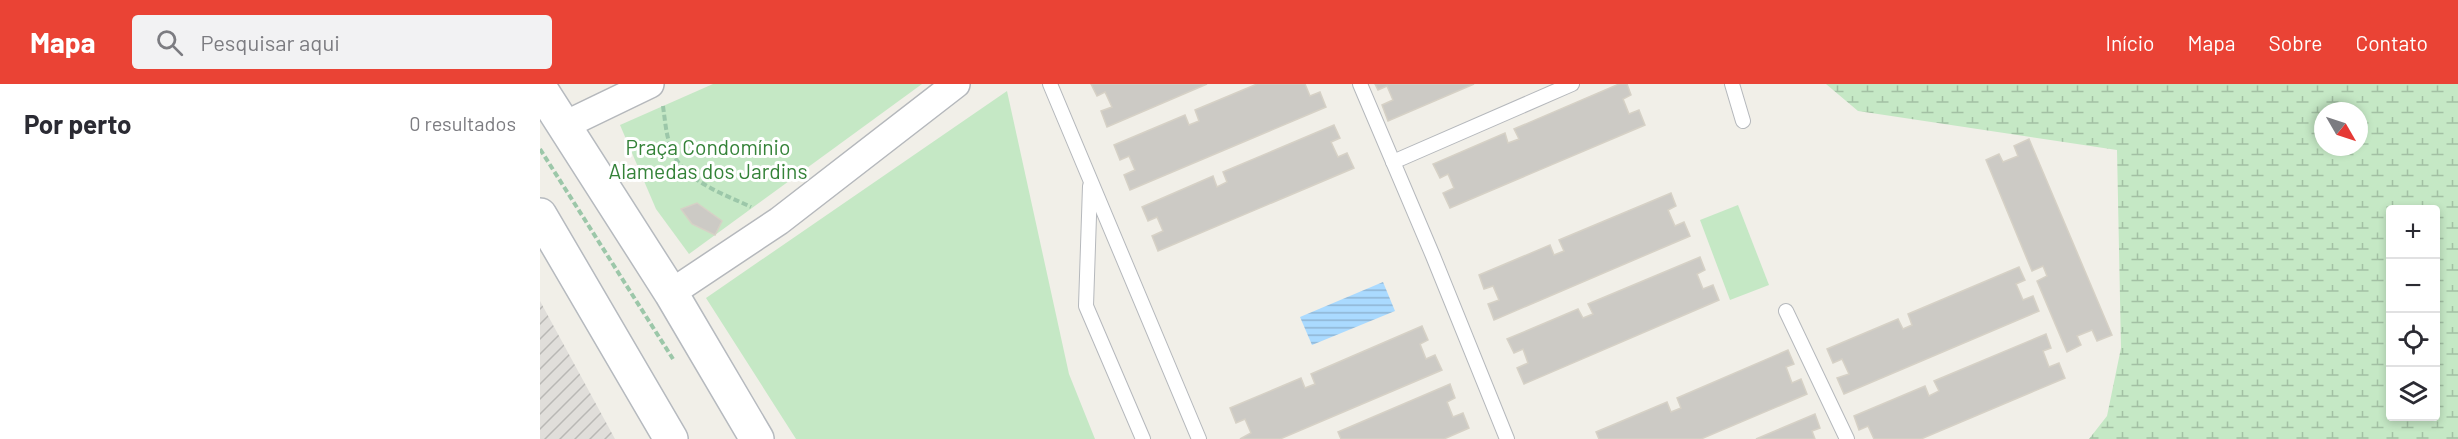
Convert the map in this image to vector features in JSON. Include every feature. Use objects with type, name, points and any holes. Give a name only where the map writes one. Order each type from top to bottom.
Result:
[{"type":"main road","points":[[540,88],[671,293],[757,439]]},
{"type":"main road","points":[[540,214],[671,439]]},
{"type":"street","points":[[671,293],[779,221],[956,84]]},
{"type":"street","points":[[563,126],[655,89]]},
{"type":"lane","points":[[1050,84],[1199,439]]},
{"type":"lane","points":[[1360,84],[1507,439]]},
{"type":"lane","points":[[1393,162],[1572,84]]},
{"type":"lane","points":[[1732,84],[1743,121]]},
{"type":"lane","points":[[1090,182],[1086,306],[1143,439]]},
{"type":"lane","points":[[1786,311],[1847,439]]},
{"type":"path","points":[[655,89],[671,148],[678,163],[705,184],[779,221]]},
{"type":"path","points":[[540,150],[675,364]]},
{"type":"shaded area","points":[[540,301],[615,439],[540,439]]},
{"type":"green space","name":"Praça Condomínio Alamedas dos Jardins","points":[[713,84],[922,84],[689,254],[656,209],[620,125]]},
{"type":"green space","points":[[1826,84],[2458,84],[2458,439],[2089,439],[2107,416],[2121,348],[2117,150],[1858,111]]},
{"type":"green space","points":[[1007,91],[1069,374],[1095,439],[796,439],[706,298]]},
{"type":"green space","points":[[1738,205],[1769,285],[1730,300],[1700,220]]},
{"type":"water","points":[[1383,282],[1395,311],[1312,345],[1300,317]]},
{"type":"building","points":[[1091,84],[1207,84],[1107,127],[1101,111],[1112,107],[1105,92],[1097,96]]},
{"type":"building","points":[[1257,84],[1305,84],[1310,96],[1320,92],[1326,107],[1130,190],[1124,175],[1135,170],[1129,156],[1120,160],[1114,145],[1185,115],[1189,125],[1199,121],[1195,110]]},
{"type":"building","points":[[1375,84],[1474,84],[1388,121],[1382,105],[1393,100],[1387,86],[1378,90]]},
{"type":"building","points":[[1619,84],[1627,84],[1631,95],[1623,99],[1629,114],[1639,110],[1645,125],[1450,208],[1443,193],[1454,188],[1448,174],[1440,178],[1433,164],[1505,133],[1508,143],[1519,139],[1514,129]]},
{"type":"building","points":[[1334,125],[1340,138],[1331,142],[1338,157],[1347,153],[1354,168],[1158,251],[1152,236],[1163,231],[1157,217],[1148,221],[1142,207],[1213,176],[1217,187],[1227,182],[1223,172]]},
{"type":"building","points":[[2029,139],[2112,335],[2097,341],[2092,330],[2077,336],[2081,345],[2067,352],[2037,281],[2047,276],[2043,266],[2032,271],[1986,160],[1999,154],[2003,162],[2018,156],[2014,146]]},
{"type":"building","points":[[1671,193],[1676,206],[1668,210],[1675,226],[1684,222],[1690,236],[1494,320],[1488,304],[1499,300],[1493,286],[1484,289],[1479,275],[1550,245],[1554,255],[1564,251],[1559,240]]},
{"type":"building","points":[[697,203],[722,221],[715,235],[692,224],[681,209]]},
{"type":"building","points":[[1700,257],[1705,270],[1697,274],[1703,289],[1713,285],[1719,300],[1524,384],[1517,368],[1528,363],[1523,349],[1514,353],[1507,339],[1578,309],[1583,318],[1593,314],[1588,304]]},
{"type":"building","points":[[2019,267],[2025,280],[2016,284],[2023,300],[2033,296],[2039,311],[1844,394],[1837,378],[1849,374],[1842,359],[1833,363],[1827,349],[1898,319],[1903,329],[1912,325],[1908,314]]},
{"type":"building","points":[[1422,326],[1428,340],[1420,344],[1426,359],[1435,355],[1442,370],[1280,439],[1240,439],[1251,433],[1245,419],[1236,423],[1230,408],[1301,378],[1305,388],[1315,384],[1311,374]]},
{"type":"building","points":[[2046,334],[2051,348],[2043,351],[2049,367],[2059,363],[2065,378],[1921,439],[1874,439],[1868,426],[1859,430],[1854,416],[1925,386],[1929,396],[1939,391],[1934,381]]},
{"type":"building","points":[[1788,350],[1794,364],[1786,367],[1792,383],[1801,379],[1807,394],[1701,439],[1599,439],[1596,432],[1667,402],[1671,412],[1681,408],[1677,398]]},
{"type":"building","points":[[1450,384],[1455,398],[1447,402],[1453,417],[1463,413],[1469,428],[1444,439],[1341,439],[1338,432]]},
{"type":"building","points":[[1815,414],[1820,428],[1812,431],[1815,439],[1756,439]]}]
